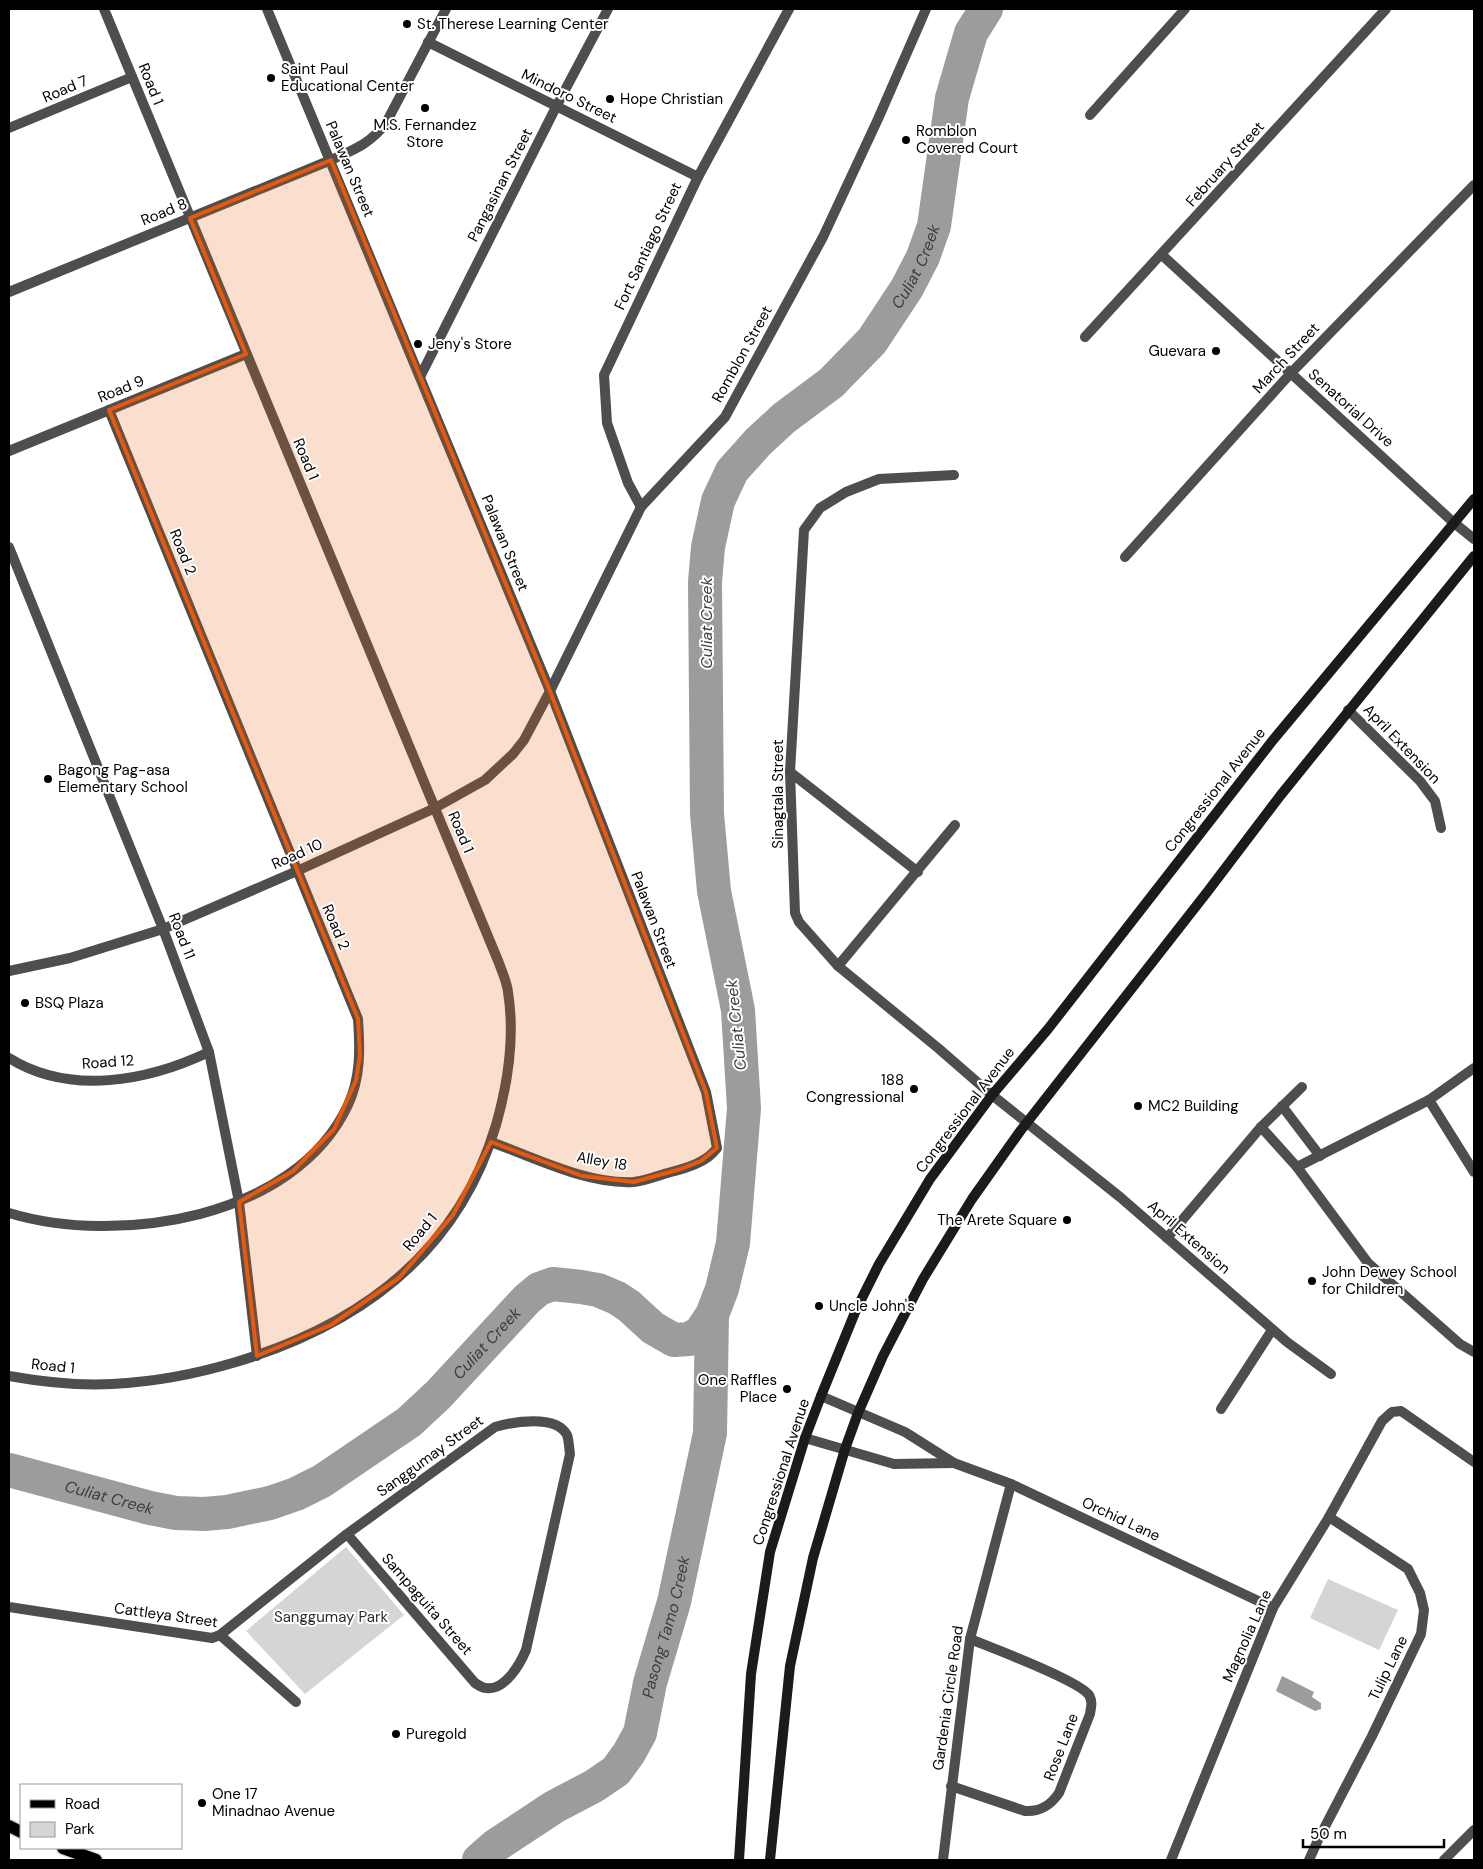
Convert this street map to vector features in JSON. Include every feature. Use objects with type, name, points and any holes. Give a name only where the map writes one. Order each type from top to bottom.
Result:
[{"type":"main road","name":"Congressional Avenue","points":[[739,1860],[751,1674],[770,1552],[820,1396],[856,1310],[879,1264],[912,1212],[930,1179],[992,1095],[1048,1029],[1273,740],[1474,499]]},
{"type":"main road","points":[[770,1860],[790,1666],[813,1558],[845,1449],[858,1413],[883,1356],[928,1271],[972,1199],[1027,1122],[1202,899],[1280,796],[1474,556]]},
{"type":"main road","points":[[65,1849],[96,1860]]},
{"type":"street","name":"Road 1","points":[[9,1376],[58,1383],[112,1384],[184,1375],[256,1356],[293,1342],[331,1325],[366,1304],[399,1278],[428,1248],[453,1215],[474,1180],[491,1142],[502,1105],[508,1067],[510,1030],[508,992],[492,944],[104,9]]},
{"type":"street","name":"Palawan Street","points":[[267,9],[550,691],[706,1092],[717,1148],[701,1161],[682,1169]]},
{"type":"street","points":[[272,21],[278,9]]},
{"type":"street","name":"Road 8","points":[[9,292],[363,146],[378,132],[391,113],[446,9]]},
{"type":"street","name":"Pangasinan Street","points":[[420,377],[556,107],[608,9]]},
{"type":"street","name":"Fort Santiago Street","points":[[642,507],[628,483],[607,423],[604,375],[698,177],[789,9]]},
{"type":"street","name":"Romblon Street","points":[[550,691],[642,507],[725,417],[823,238],[926,9]]},
{"type":"street","points":[[1090,115],[1185,9]]},
{"type":"street","name":"February Street","points":[[1085,337],[1386,9]]},
{"type":"street","name":"Mindoro Street","points":[[428,42],[698,177]]},
{"type":"street","name":"Road 7","points":[[9,128],[132,77]]},
{"type":"street","name":"March Street","points":[[1125,557],[1291,373],[1474,185]]},
{"type":"street","name":"Senatorial Drive","points":[[1162,255],[1474,540]]},
{"type":"street","name":"Road 9","points":[[9,452],[246,354]]},
{"type":"street","name":"Road 2","points":[[9,1213],[49,1222],[128,1226],[184,1218],[238,1202],[292,1171],[315,1150],[334,1128],[348,1105],[356,1080],[360,1055],[358,1019],[109,410]]},
{"type":"street","name":"Sinagtala Street","points":[[954,475],[879,478],[846,492],[820,508],[804,530],[790,772],[795,913],[799,922],[838,966],[1027,1122]]},
{"type":"street","name":"Road 11","points":[[9,547],[163,929],[209,1052],[238,1202],[256,1356]]},
{"type":"street","name":"Road 10","points":[[9,971],[70,958],[163,929],[435,808],[485,780],[513,754],[524,740],[550,691]]},
{"type":"street","name":"April Extension","points":[[1348,710],[1420,781],[1435,801],[1441,828]]},
{"type":"street","points":[[790,772],[918,872]]},
{"type":"street","points":[[838,966],[918,872],[955,825]]},
{"type":"street","name":"Road 12","points":[[9,1058],[28,1068],[61,1078],[107,1080],[134,1077],[157,1071],[189,1061],[209,1052]]},
{"type":"street","points":[[1297,1167],[1429,1100],[1474,1068]]},
{"type":"street","points":[[1167,1238],[1261,1127],[1302,1087]]},
{"type":"street","points":[[1429,1100],[1474,1172]]},
{"type":"street","points":[[1282,1106],[1320,1156]]},
{"type":"street","name":"April Extension","points":[[1027,1122],[1120,1197],[1272,1330],[1330,1374]]},
{"type":"street","points":[[1261,1127],[1297,1167],[1368,1263],[1460,1344],[1474,1352]]},
{"type":"street","name":"Alley 18","points":[[491,1142],[582,1176],[607,1180],[634,1182],[682,1169]]},
{"type":"street","points":[[1221,1409],[1272,1330]]},
{"type":"street","name":"Orchid Lane","points":[[820,1396],[905,1432],[954,1463],[1011,1484],[1273,1608]]},
{"type":"street","name":"Magnolia Lane","points":[[1170,1860],[1273,1608],[1329,1517],[1382,1421],[1392,1412],[1401,1411],[1474,1462]]},
{"type":"street","name":"Sanggumay Street","points":[[220,1635],[347,1534],[496,1428],[524,1421],[552,1424],[568,1436],[570,1454],[526,1650],[520,1664],[510,1677],[496,1686],[487,1688]]},
{"type":"street","name":"Orchid Lane","points":[[805,1438],[894,1464],[954,1463]]},
{"type":"street","name":"Gardenia Circle Road","points":[[944,1860],[951,1786],[970,1639],[1011,1484]]},
{"type":"street","name":"Tulip Lane","points":[[1309,1860],[1421,1634],[1424,1610],[1420,1593],[1408,1568],[1329,1517]]},
{"type":"street","name":"Sampaguita Street","points":[[347,1534],[475,1683],[487,1688]]},
{"type":"street","name":"Cattleya Street","points":[[9,1607],[212,1638],[220,1635],[296,1702]]},
{"type":"street","name":"Rose Lane","points":[[951,1786],[1025,1811],[1036,1812],[1045,1807],[1059,1793],[1090,1714],[1092,1703],[1089,1696],[1074,1684],[970,1639]]},
{"type":"street","points":[[1444,1860],[1474,1830]]},
{"type":"highlighted area","points":[[331,160],[550,691],[706,1092],[717,1148],[701,1161],[681,1169],[634,1182],[582,1176],[491,1142],[453,1215],[399,1278],[331,1325],[257,1356],[239,1202],[293,1171],[334,1129],[356,1080],[360,1055],[358,1019],[109,410],[246,354],[190,218]]},
{"type":"green space","name":"Sanggumay Park","points":[[346,1547],[404,1615],[305,1694],[246,1631]]},
{"type":"green space","points":[[1328,1579],[1398,1610],[1379,1650],[1310,1618]]},
{"type":"shaded area","points":[[1282,1676],[1314,1692],[1312,1697],[1321,1703],[1321,1709],[1315,1711],[1276,1691]]},
{"type":"waterway","name":"Culiat Creek","points":[[9,1470],[150,1508],[176,1513],[204,1514],[227,1512],[270,1503],[296,1494],[322,1481],[409,1422],[438,1395],[527,1299],[539,1289],[553,1284],[598,1290],[617,1298],[629,1306],[653,1328],[674,1340],[689,1339],[700,1333],[712,1315],[722,1289],[733,1243],[744,1108],[738,1010],[714,891],[707,814],[705,582],[708,547],[718,501],[732,471],[758,442],[784,418],[831,383],[872,341],[907,288],[923,257],[934,226],[952,98],[971,33],[986,9]]},
{"type":"waterway","name":"Pasong Tamo Creek","points":[[479,1860],[495,1846],[554,1807],[594,1786],[616,1771],[640,1733],[650,1683],[674,1602],[710,1433],[712,1315]]},
{"type":"place","name":"St. Therese Learning Center","points":[[407,24]]},
{"type":"place","name":"Saint Paul Educational Center","points":[[271,78]]},
{"type":"place","name":"Hope Christian","points":[[610,99]]},
{"type":"place","name":"M.S. Fernandez Store","points":[[425,108]]},
{"type":"place","name":"Romblon Covered Court","points":[[906,140]]},
{"type":"place","name":"Jeny's Store","points":[[418,344]]},
{"type":"place","name":"Guevara","points":[[1216,351]]},
{"type":"place","name":"Bagong Pag-asa Elementary School","points":[[48,779]]},
{"type":"place","name":"BSQ Plaza","points":[[25,1003]]},
{"type":"place","name":"188 Congressional","points":[[914,1089]]},
{"type":"place","name":"MC2 Building","points":[[1138,1106]]},
{"type":"place","name":"The Arete Square","points":[[1067,1220]]},
{"type":"place","name":"John Dewey School for Children","points":[[1312,1281]]},
{"type":"place","name":"Uncle John's","points":[[819,1306]]},
{"type":"place","name":"One Raffles Place","points":[[787,1389]]},
{"type":"place","name":"Puregold","points":[[396,1734]]},
{"type":"place","name":"One 17 Minadnao Avenue","points":[[202,1803]]}]
